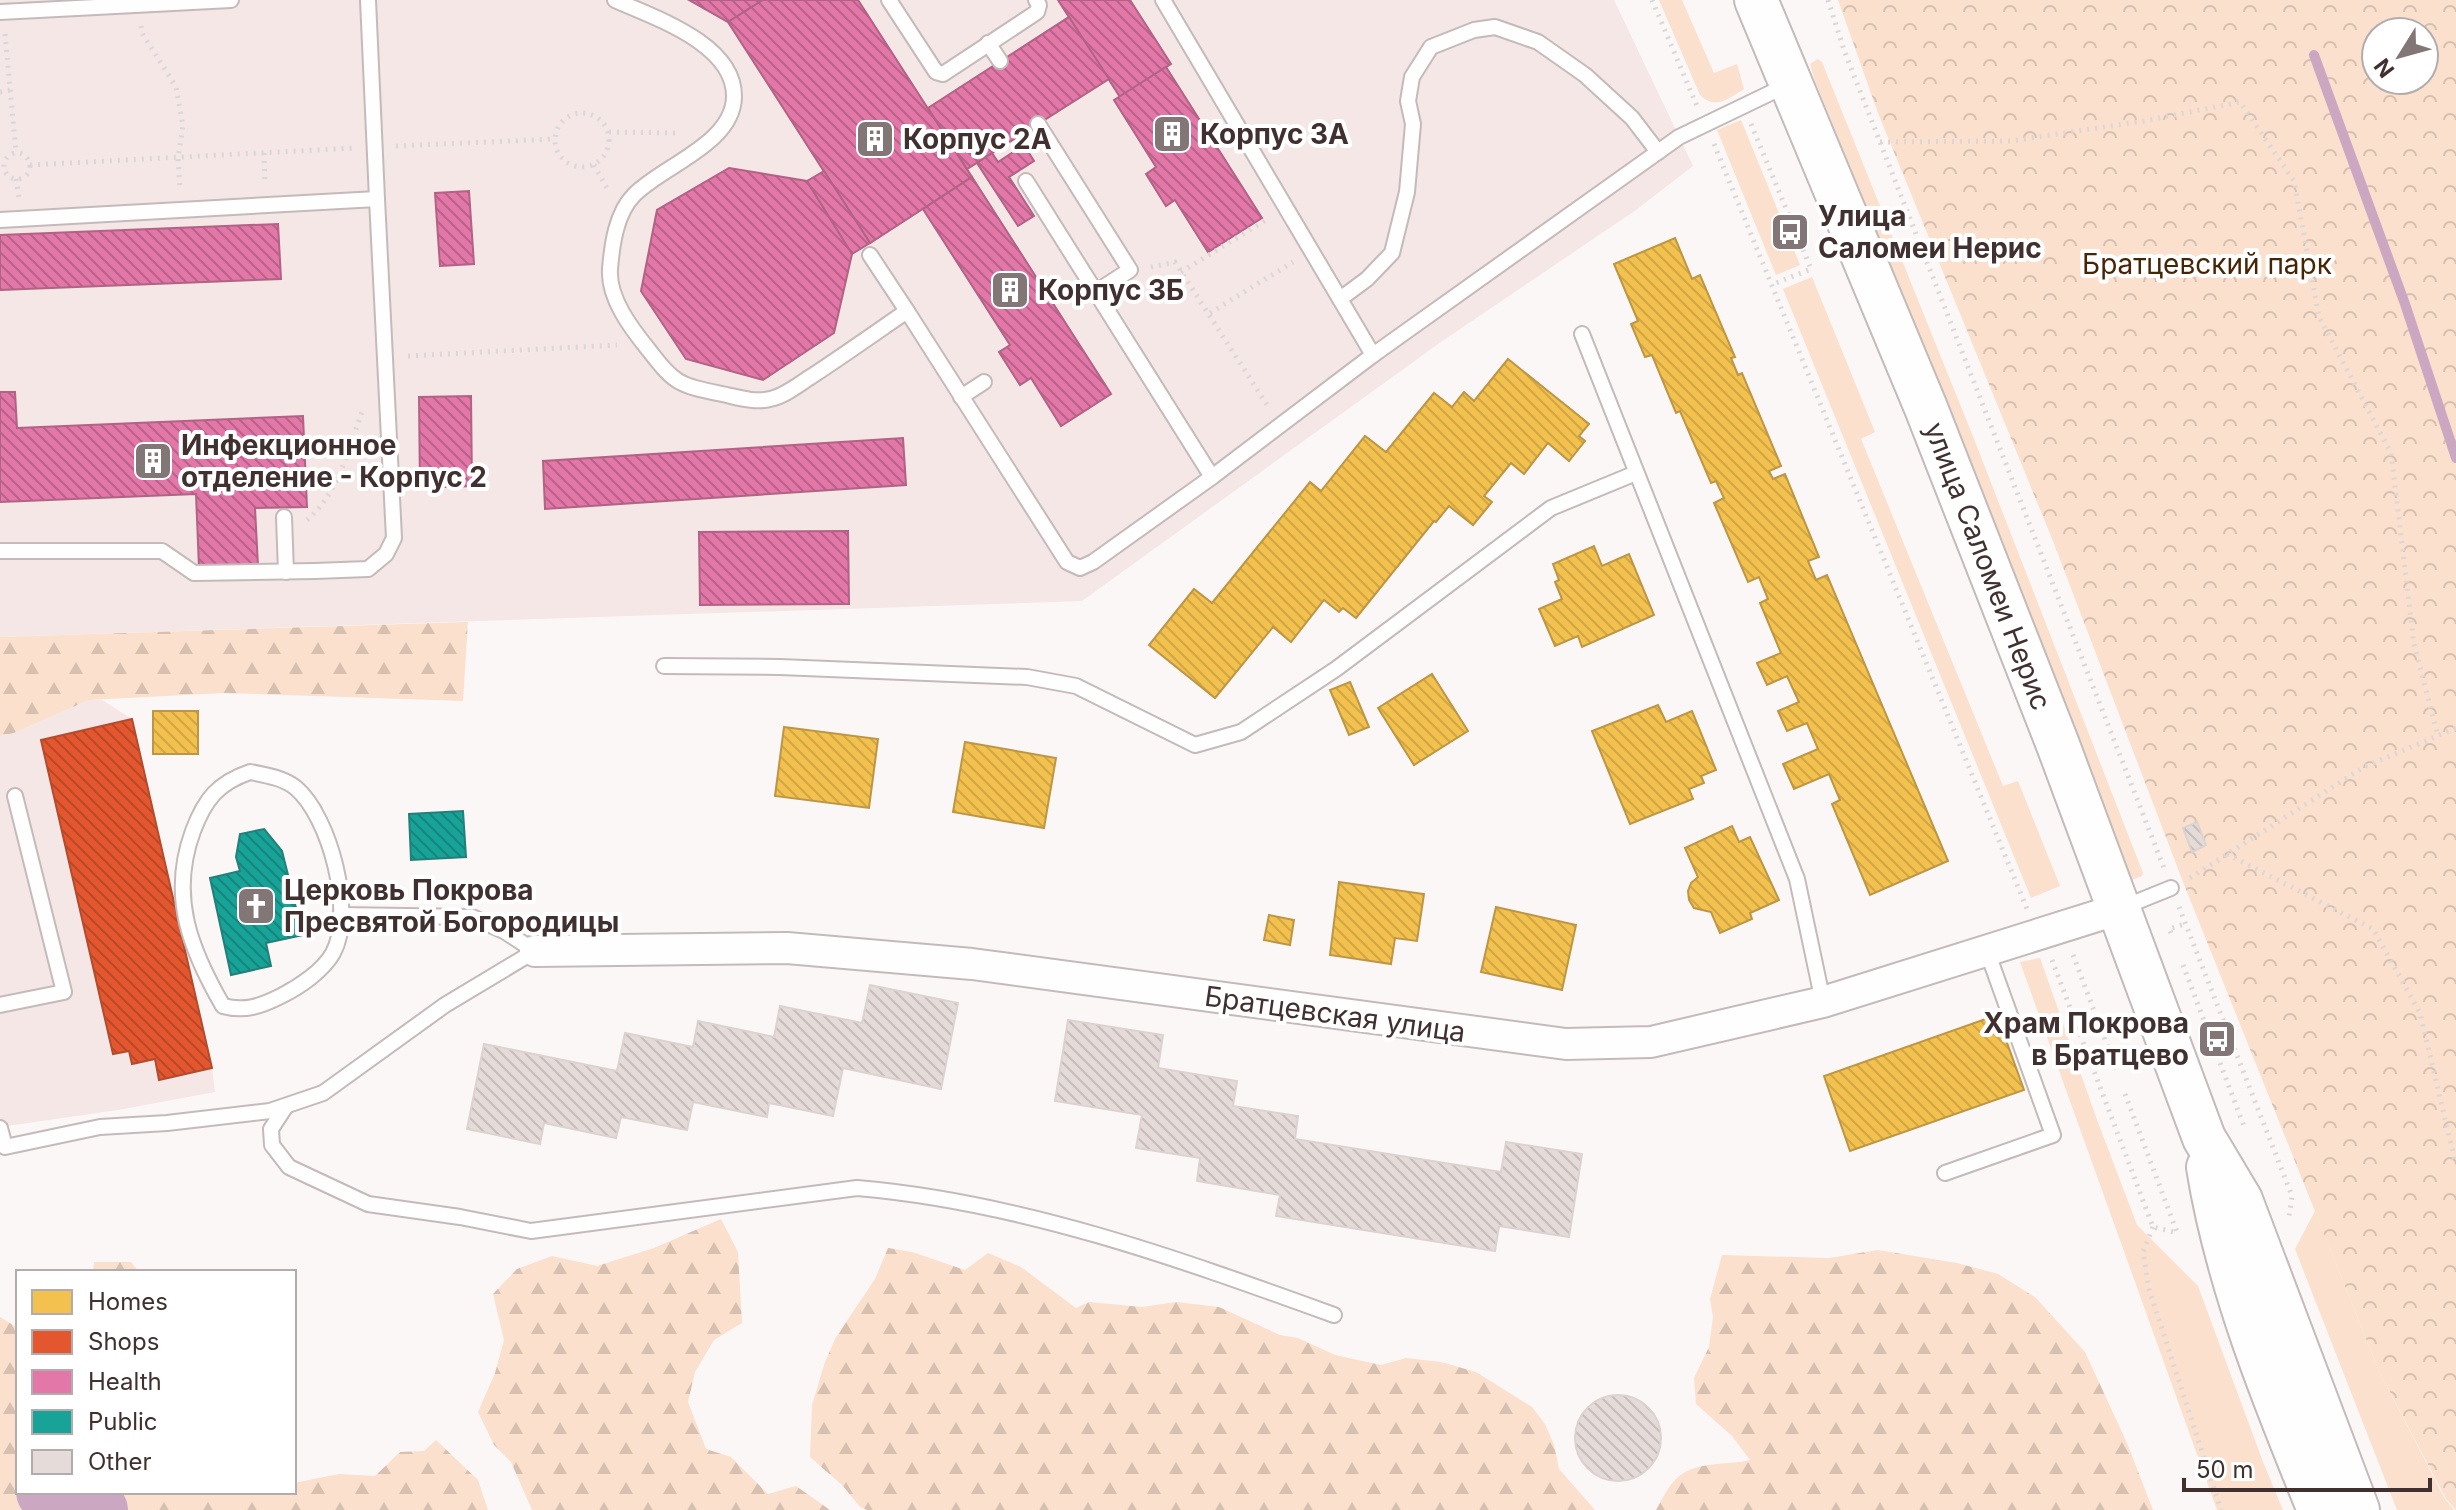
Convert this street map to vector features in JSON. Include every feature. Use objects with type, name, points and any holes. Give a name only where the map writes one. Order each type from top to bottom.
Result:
[{"type":"main road","name":"улица Саломеи Нерис","points":[[1756,0],[1926,408],[2204,1138],[2241,1200],[2358,1510]]},
{"type":"main road","name":"улица Саломеи Нерис","points":[[2204,1138],[2215,1211],[2241,1300],[2283,1420],[2319,1510]]},
{"type":"street","name":"Братцевская улица","points":[[535,951],[787,948],[972,964],[1566,1044],[1651,1042],[1823,1002],[2119,909]]},
{"type":"lane","points":[[2,12],[138,2],[231,0]]},
{"type":"lane","points":[[0,551],[162,551],[194,573],[368,569],[386,554],[394,538],[368,0]]},
{"type":"lane","points":[[615,0],[707,45],[725,64],[733,83],[730,119],[718,133],[634,195],[622,213],[616,232],[610,273],[614,297],[642,342],[670,378],[682,385],[754,401],[770,399],[786,393],[907,311]]},
{"type":"lane","points":[[889,0],[936,72],[943,74],[1037,12],[1039,5],[1036,0]]},
{"type":"lane","points":[[1163,0],[1373,355]]},
{"type":"lane","points":[[1340,299],[1367,279],[1392,253],[1407,192],[1413,124],[1408,101],[1412,77],[1431,47],[1474,30],[1495,27],[1538,42],[1585,75],[1632,118],[1658,152]]},
{"type":"lane","points":[[988,43],[1000,61]]},
{"type":"lane","points":[[870,255],[1067,562],[1080,568],[1093,562],[1212,477],[1373,355],[1679,137],[1790,83]]},
{"type":"lane","points":[[1038,124],[1130,270],[1096,292]]},
{"type":"lane","points":[[1026,181],[1212,477]]},
{"type":"lane","points":[[0,220],[377,199]]},
{"type":"lane","points":[[1582,334],[1797,879],[1823,1002]]},
{"type":"lane","points":[[961,397],[984,382]]},
{"type":"lane","points":[[664,666],[780,667],[1027,677],[1076,686],[1195,745],[1241,732],[1336,669],[1551,508],[1636,473]]},
{"type":"lane","points":[[284,517],[286,572]]},
{"type":"lane","points":[[250,772],[271,776],[295,787],[315,810],[330,848],[339,884],[340,915],[341,930],[332,954],[309,977],[262,1006],[240,1010],[223,1006],[195,953],[181,891],[183,860],[200,812],[229,779],[250,772]]},
{"type":"lane","points":[[0,1005],[64,992],[15,796]]},
{"type":"lane","points":[[2119,909],[2171,888]]},
{"type":"lane","points":[[0,1128],[5,1147],[100,1127],[211,1118],[270,1111],[286,1106],[323,1093],[445,1005],[535,951],[504,931],[472,917],[340,915]]},
{"type":"lane","points":[[1945,1173],[2053,1135],[1987,951]]},
{"type":"lane","points":[[286,1106],[271,1129],[272,1145],[289,1167],[368,1204],[531,1231],[857,1188],[904,1192],[1010,1211],[1183,1261],[1334,1315]]},
{"type":"path","points":[[1652,0],[2026,908],[2041,934],[2153,1227],[2143,1252],[2149,1289],[2221,1510]]},
{"type":"path","points":[[1828,0],[1880,142],[2292,1196]]},
{"type":"path","points":[[138,2],[142,33],[176,87],[183,126],[178,158]]},
{"type":"path","points":[[2,12],[16,152]]},
{"type":"path","points":[[0,92],[10,90]]},
{"type":"path","points":[[1880,142],[2011,141],[2144,121],[2240,102],[2294,181],[2319,317],[2391,453],[2414,644],[2438,736]]},
{"type":"path","points":[[584,112],[596,116],[609,132],[608,150],[600,160],[588,166],[572,165],[562,158],[555,139],[561,122],[572,114],[584,112]]},
{"type":"path","points":[[1751,123],[1811,269],[1771,285]]},
{"type":"path","points":[[609,132],[718,133]]},
{"type":"path","points":[[30,165],[555,139]]},
{"type":"path","points":[[16,152],[24,154],[30,165],[27,174],[16,179],[7,175],[2,167],[8,155],[16,152]]},
{"type":"path","points":[[1181,272],[1285,208]]},
{"type":"path","points":[[1210,313],[1311,251]]},
{"type":"path","points":[[1130,270],[1175,262],[1280,426]]},
{"type":"path","points":[[285,540],[321,509],[332,492],[364,406],[395,357],[642,342]]},
{"type":"path","points":[[2171,888],[2364,767],[2456,728]]},
{"type":"path","points":[[2227,854],[2373,929],[2420,1013],[2456,1165]]},
{"type":"path","points":[[2172,937],[2169,929],[2185,924]]},
{"type":"path","points":[[2180,958],[2211,1039]]},
{"type":"path","points":[[2080,974],[2118,1074]]},
{"type":"path","points":[[2220,1063],[2247,1136]]},
{"type":"path","points":[[2125,1094],[2178,1233],[2153,1227]]},
{"type":"shaded area","points":[[0,0],[1614,0],[1693,166],[1636,210],[1441,342],[1082,601],[0,637]]},
{"type":"shaded area","points":[[89,700],[102,700],[132,719],[215,1092],[0,1127],[0,736],[14,733]]},
{"type":"green space","points":[[1659,0],[1682,0],[1714,73],[1737,64],[1744,89],[1717,102],[1700,95]]},
{"type":"green space","name":"Братцевский парк","points":[[1838,0],[2456,0],[2456,1510],[2446,1499],[2379,1371],[2183,882],[2053,541],[1878,113]]},
{"type":"green space","points":[[1818,59],[1822,62],[1974,439],[2143,873],[2132,880],[1943,395],[1815,81],[1810,64]]},
{"type":"green space","points":[[1741,120],[1800,265],[1776,275],[1717,130]]},
{"type":"green space","points":[[1812,277],[1875,432],[1861,439],[2003,786],[2018,781],[2060,886],[2031,898],[1783,289]]},
{"type":"green space","points":[[468,622],[463,701],[224,693],[89,700],[14,733],[0,736],[0,637]]},
{"type":"green space","points":[[2040,958],[2137,1225],[2198,1286],[2283,1510],[2217,1510],[2020,962]]},
{"type":"green space","points":[[2315,1211],[2379,1371],[2445,1499],[2454,1510],[2397,1510],[2295,1249]]},
{"type":"green space","points":[[721,1219],[738,1252],[742,1323],[714,1340],[695,1372],[688,1402],[706,1449],[731,1457],[768,1494],[796,1486],[830,1510],[532,1510],[511,1462],[494,1445],[478,1412],[495,1373],[504,1340],[493,1294],[517,1269],[552,1256],[597,1266],[654,1248]]},
{"type":"green space","points":[[888,1248],[912,1252],[965,1270],[988,1253],[1021,1267],[1076,1308],[1089,1302],[1142,1307],[1176,1302],[1219,1307],[1280,1335],[1298,1338],[1335,1355],[1381,1365],[1406,1358],[1441,1362],[1476,1372],[1532,1407],[1545,1424],[1559,1469],[1595,1510],[867,1510],[860,1507],[843,1486],[810,1457],[812,1405],[836,1337],[875,1279]]},
{"type":"green space","points":[[1878,1250],[1957,1263],[1998,1274],[2035,1297],[2085,1352],[2127,1443],[2153,1510],[1656,1510],[1671,1485],[1685,1472],[1703,1466],[1750,1460],[1732,1436],[1696,1404],[1694,1378],[1709,1347],[1713,1317],[1710,1299],[1722,1255],[1829,1258]]},
{"type":"green space","points":[[94,1262],[131,1262],[137,1270],[93,1270]]},
{"type":"green space","points":[[0,1317],[16,1327],[16,1494],[296,1494],[296,1483],[339,1474],[375,1476],[400,1452],[424,1451],[436,1440],[478,1480],[488,1510],[0,1510]]},
{"type":"building: Homes","points":[[1675,238],[1692,279],[1700,275],[1735,357],[1731,358],[1738,375],[1742,373],[1781,466],[1769,471],[1773,479],[1785,474],[1819,557],[1808,561],[1816,580],[1827,575],[1948,861],[1870,895],[1832,804],[1840,800],[1829,774],[1794,789],[1783,764],[1818,749],[1807,723],[1787,731],[1778,711],[1799,702],[1787,676],[1767,685],[1757,663],[1781,653],[1760,603],[1768,599],[1759,577],[1748,582],[1714,503],[1724,498],[1716,481],[1711,483],[1680,411],[1676,413],[1652,355],[1645,357],[1631,324],[1638,321],[1614,264]]},
{"type":"building: Homes","points":[[1508,359],[1589,424],[1579,436],[1585,441],[1569,461],[1548,443],[1524,474],[1511,463],[1484,496],[1492,502],[1473,525],[1449,506],[1356,618],[1343,608],[1339,612],[1324,600],[1291,642],[1273,627],[1215,698],[1149,645],[1194,589],[1212,603],[1310,482],[1321,491],[1365,436],[1386,452],[1434,393],[1452,407],[1464,392],[1474,401]]},
{"type":"building: Homes","points":[[1594,546],[1602,566],[1629,554],[1654,615],[1582,647],[1578,636],[1555,646],[1539,609],[1562,599],[1555,582],[1559,580],[1553,564]]},
{"type":"building: Homes","points":[[1432,674],[1468,731],[1414,765],[1378,708]]},
{"type":"building: Homes","points":[[1350,682],[1369,727],[1349,735],[1330,690]]},
{"type":"building: Homes","points":[[1658,705],[1666,722],[1692,711],[1716,770],[1701,776],[1704,783],[1689,789],[1693,799],[1630,824],[1592,731]]},
{"type":"building: Homes","points":[[153,711],[198,711],[198,754],[153,754]]},
{"type":"building: Homes","points":[[784,727],[878,739],[869,808],[775,796]]},
{"type":"building: Homes","points":[[965,742],[1056,758],[1044,828],[953,812]]},
{"type":"building: Homes","points":[[1732,826],[1739,842],[1750,837],[1779,900],[1750,913],[1752,919],[1720,933],[1711,912],[1694,908],[1689,900],[1691,883],[1698,877],[1685,848]]},
{"type":"building: Homes","points":[[1339,882],[1424,894],[1417,941],[1395,938],[1391,964],[1330,955]]},
{"type":"building: Homes","points":[[1496,907],[1576,925],[1562,990],[1481,972]]},
{"type":"building: Homes","points":[[1269,915],[1294,920],[1290,945],[1264,940]]},
{"type":"building: Homes","points":[[1997,1015],[2024,1090],[1850,1151],[1824,1076]]},
{"type":"building: Shops","points":[[132,719],[212,1068],[159,1080],[155,1059],[132,1064],[129,1051],[113,1054],[41,740]]},
{"type":"building: Health","points":[[689,0],[763,0],[728,22]]},
{"type":"building: Health","name":"Корпус 2А","points":[[763,0],[858,0],[972,177],[870,243],[728,22]]},
{"type":"building: Health","points":[[1058,0],[1130,0],[1171,64],[1120,97]]},
{"type":"building: Health","points":[[1069,17],[1109,79],[967,169],[928,108]]},
{"type":"building: Health","name":"Корпус 3А","points":[[1166,67],[1262,218],[1208,252],[1175,200],[1166,206],[1146,174],[1156,167],[1114,100]]},
{"type":"building: Health","points":[[1024,145],[1034,161],[1009,177],[1034,216],[1018,226],[977,163],[992,153],[998,162]]},
{"type":"building: Health","points":[[729,168],[807,181],[852,254],[834,333],[763,380],[686,359],[641,291],[657,210]]},
{"type":"building: Health","points":[[824,171],[870,243],[852,254],[807,181]]},
{"type":"building: Health","name":"Корпус 3Б","points":[[972,177],[1111,394],[1061,426],[1031,378],[1020,385],[999,352],[1010,345],[923,209]]},
{"type":"building: Health","points":[[469,191],[474,264],[440,266],[435,193]]},
{"type":"building: Health","points":[[278,224],[281,279],[0,290],[0,235]]},
{"type":"building: Health","name":"Инфекционное отделение - Корпус 2","points":[[0,392],[15,392],[17,428],[303,416],[307,507],[255,508],[258,566],[199,568],[196,494],[0,502]]},
{"type":"building: Health","points":[[471,396],[472,486],[420,488],[419,397]]},
{"type":"building: Health","points":[[903,438],[906,485],[545,509],[543,461]]},
{"type":"building: Health","points":[[848,531],[849,604],[700,605],[699,532]]},
{"type":"building: Public","points":[[463,811],[466,857],[411,860],[409,814]]},
{"type":"building: Public","name":"Церковь Покрова Пресвятой Богородицы","points":[[264,829],[282,851],[303,935],[266,943],[271,966],[231,975],[210,878],[240,871],[236,857],[240,834]]},
{"type":"building: Other","points":[[2197,822],[2206,845],[2192,852],[2183,828]]},
{"type":"building: Other","points":[[870,985],[958,1003],[941,1089],[843,1068],[833,1116],[769,1103],[767,1117],[693,1102],[687,1130],[621,1117],[616,1138],[544,1123],[540,1144],[467,1129],[484,1044],[617,1071],[625,1033],[693,1047],[698,1021],[774,1037],[780,1006],[862,1023]]},
{"type":"building: Other","points":[[1068,1020],[1163,1035],[1158,1068],[1237,1081],[1233,1106],[1298,1116],[1295,1139],[1501,1172],[1506,1142],[1582,1154],[1569,1237],[1499,1226],[1495,1251],[1276,1216],[1280,1195],[1197,1181],[1200,1158],[1136,1148],[1142,1115],[1055,1101]]},
{"type":"building: Other","points":[[1618,1395],[1642,1402],[1654,1414],[1661,1438],[1654,1462],[1642,1474],[1618,1481],[1594,1474],[1582,1462],[1575,1438],[1582,1414],[1594,1402]]},
{"type":"waterway","points":[[2314,55],[2405,304],[2456,458]]},
{"type":"waterway","points":[[51,1494],[99,1510]]},
{"type":"place","name":"Корпус 3А","points":[[1172,134]]},
{"type":"place","name":"Корпус 2А","points":[[875,139]]},
{"type":"place","name":"Улица Саломеи Нерис","points":[[1790,232]]},
{"type":"place","name":"Корпус 3Б","points":[[1010,290]]},
{"type":"place","name":"Инфекционное отделение - Корпус 2","points":[[153,461]]},
{"type":"place","name":"Церковь Покрова Пресвятой Богородицы","points":[[256,906]]},
{"type":"place","name":"Храм Покрова в Братцево","points":[[2217,1039]]}]
